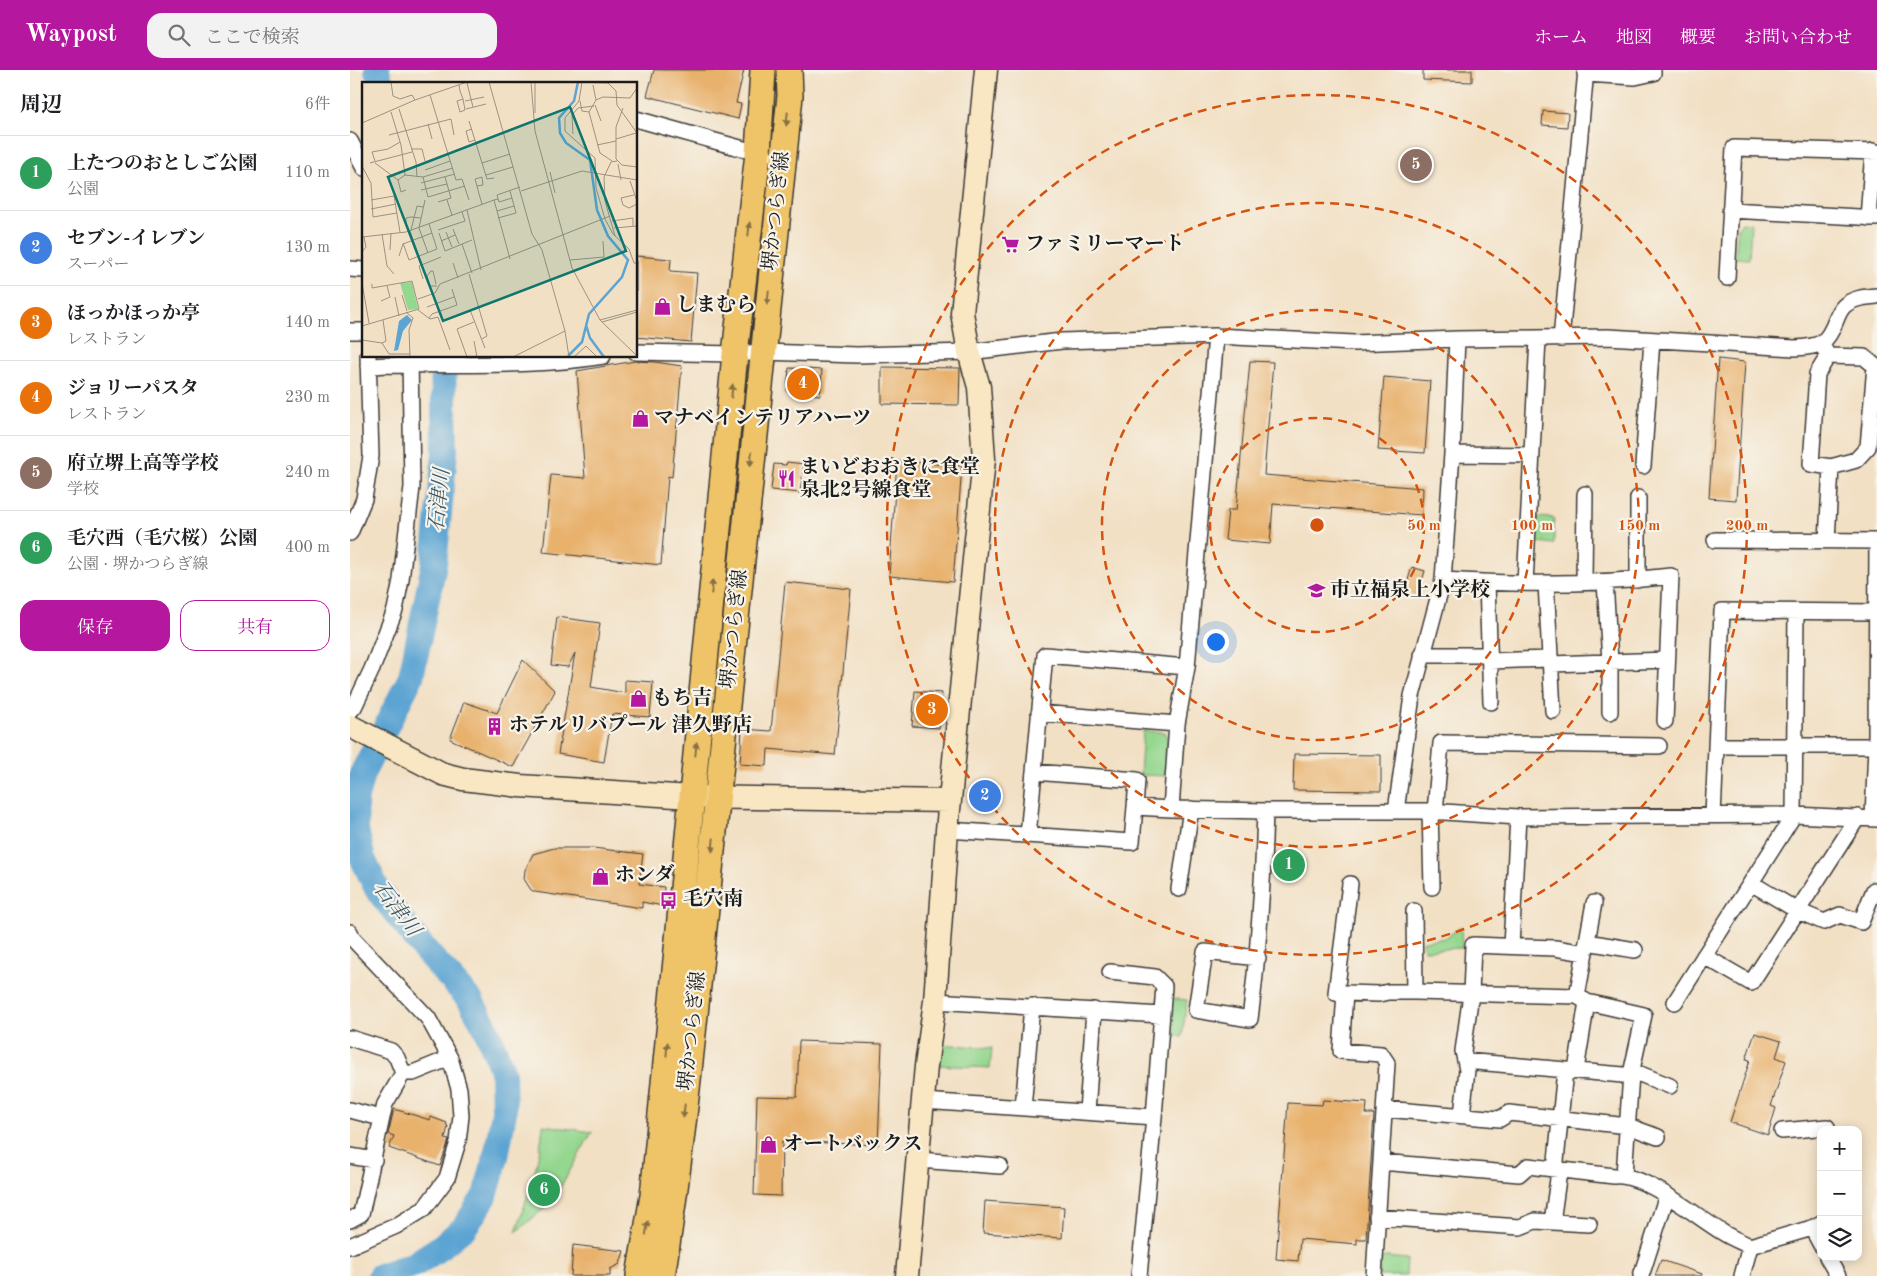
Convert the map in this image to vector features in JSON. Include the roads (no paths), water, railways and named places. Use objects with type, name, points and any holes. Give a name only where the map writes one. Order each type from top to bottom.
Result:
[{"type":"main road","name":"堺かつらぎ線","points":[[639,1276],[653,1196],[735,354],[758,153],[763,70]]},
{"type":"main road","name":"堺かつらぎ線","points":[[662,1276],[674,1199],[719,797],[762,352],[790,96],[790,70]]},
{"type":"street","points":[[907,1276],[923,1101],[935,1001],[947,830],[984,459],[979,387],[969,352],[962,313],[986,70]]},
{"type":"street","points":[[1561,339],[1586,72],[1635,76],[1653,73],[1653,70]]},
{"type":"street","points":[[638,120],[783,161]]},
{"type":"street","points":[[350,141],[362,164]]},
{"type":"street","points":[[1727,278],[1730,210],[1734,148],[1875,152],[1873,218],[1730,210]]},
{"type":"street","points":[[638,352],[857,354],[969,352],[1062,341],[1216,336],[1354,343],[1457,339],[1608,337],[1795,348],[1813,347],[1825,350],[1864,357],[1875,366],[1868,447],[1856,460],[1831,467],[1811,464],[1817,374],[1825,350],[1829,336],[1842,307],[1862,298],[1877,296]]},
{"type":"street","points":[[1171,809],[1177,724],[1187,667],[1216,336]]},
{"type":"street","points":[[1396,812],[1412,696],[1443,580],[1452,454],[1457,339]]},
{"type":"street","points":[[1525,583],[1538,339]]},
{"type":"street","points":[[1642,466],[1652,340]]},
{"type":"street","points":[[350,533],[357,498],[371,456],[368,361],[494,365],[592,358]]},
{"type":"street","points":[[350,711],[354,708],[369,676],[395,610],[412,487],[413,362]]},
{"type":"street","points":[[1452,454],[1531,455]]},
{"type":"street","points":[[1827,540],[1831,467]]},
{"type":"street","points":[[1584,582],[1585,494]]},
{"type":"street","points":[[1638,498],[1638,580]]},
{"type":"street","points":[[1704,956],[1751,983],[1798,911],[1869,818],[1876,746],[1877,541],[1715,540]]},
{"type":"street","points":[[1443,580],[1487,583],[1605,582],[1671,576],[1665,721]]},
{"type":"street","points":[[1605,582],[1610,662],[1610,712]]},
{"type":"street","points":[[1487,583],[1491,702]]},
{"type":"street","points":[[1546,583],[1552,711]]},
{"type":"street","points":[[1714,816],[1716,611],[1877,612]]},
{"type":"street","points":[[1675,1002],[1794,815],[1796,612]]},
{"type":"street","points":[[1028,835],[1045,655],[1187,667]]},
{"type":"street","points":[[1422,656],[1610,662],[1668,660]]},
{"type":"street","points":[[1039,713],[1177,724]]},
{"type":"street","points":[[350,726],[411,759],[443,774],[463,779],[520,786],[691,797],[950,801]]},
{"type":"street","points":[[1432,887],[1433,811],[1442,744],[1659,746]]},
{"type":"street","points":[[1716,746],[1876,746]]},
{"type":"street","points":[[947,830],[1132,842],[1138,780],[1034,772]]},
{"type":"street","points":[[1135,807],[1265,811],[1433,811],[1518,817],[1794,815],[1869,818]]},
{"type":"street","points":[[1179,889],[1191,809]]},
{"type":"street","points":[[1258,958],[1204,952],[1196,1010],[1250,1019],[1258,958],[1265,811]]},
{"type":"street","points":[[1511,946],[1518,817]]},
{"type":"street","points":[[1751,883],[1798,911],[1824,922],[1840,915],[1862,922],[1874,890]]},
{"type":"street","points":[[1350,884],[1336,993],[1379,994],[1415,992],[1582,999],[1644,1015],[1631,1074],[1624,1175]]},
{"type":"street","points":[[1552,1222],[1558,1179],[1559,1118],[1571,1070],[1582,999],[1586,947],[1594,903]]},
{"type":"street","points":[[1414,910],[1415,992]]},
{"type":"street","points":[[350,932],[352,939],[428,1018],[450,1058],[459,1089],[460,1116],[458,1142],[446,1178],[424,1209],[396,1226],[350,1246]]},
{"type":"street","points":[[1462,1116],[1468,1070],[1463,1051],[1471,994],[1473,945],[1635,950]]},
{"type":"street","points":[[1110,972],[1155,977],[1164,986],[1139,1276]]},
{"type":"street","points":[[1345,993],[1341,1051],[1381,1054],[1387,1063],[1374,1276]]},
{"type":"street","points":[[935,1001],[1161,1015]]},
{"type":"street","points":[[1023,1108],[1032,1006]]},
{"type":"street","points":[[1087,1112],[1094,1010]]},
{"type":"street","points":[[350,1038],[391,1051],[397,1058],[403,1073]]},
{"type":"street","points":[[403,1073],[413,1073],[450,1058]]},
{"type":"street","points":[[1465,1061],[1640,1074],[1670,1086]]},
{"type":"street","points":[[350,1220],[362,1214],[381,1118],[386,1104],[403,1073]]},
{"type":"street","points":[[923,1101],[1154,1117]]},
{"type":"street","points":[[1385,1109],[1500,1119],[1509,1113],[1559,1118],[1628,1126],[1658,1137]]},
{"type":"street","points":[[350,1110],[381,1118]]},
{"type":"street","points":[[1782,1131],[1817,1128]]},
{"type":"street","points":[[350,1156],[374,1160]]},
{"type":"street","points":[[918,1160],[1000,1166]]},
{"type":"street","points":[[1381,1162],[1519,1174],[1528,1166],[1614,1176],[1624,1175],[1668,1195],[1723,1233],[1750,1246],[1816,1225]]},
{"type":"street","points":[[1641,1276],[1668,1195]]},
{"type":"street","points":[[1377,1217],[1520,1226],[1535,1222],[1589,1224]]},
{"type":"street","points":[[1742,1276],[1750,1246]]},
{"type":"street","points":[[1830,1261],[1838,1276]]},
{"type":"waterway","name":"石津川","points":[[377,70],[380,82]]},
{"type":"waterway","name":"石津川","points":[[380,1276],[415,1264],[438,1249],[464,1228],[485,1196],[496,1157],[504,1112],[503,1073],[486,1028],[470,1000],[423,948],[377,889],[363,859],[356,830],[355,801],[362,774],[411,677],[434,564],[445,452],[443,358]]},
{"type":"place","name":"府立堺上高等学校","points":[[1416,165]]},
{"type":"place","name":"ファミリーマート","points":[[1011,245]]},
{"type":"place","name":"しまむら","points":[[662,306]]},
{"type":"place","name":"ジョリーパスタ","points":[[803,384]]},
{"type":"place","name":"マナベインテリアハーツ","points":[[640,419]]},
{"type":"place","name":"まいどおおきに食堂 泉北2号線食堂","points":[[786,479]]},
{"type":"place","name":"市立福泉上小学校","points":[[1316,591]]},
{"type":"place","name":"もち吉","points":[[638,699]]},
{"type":"place","name":"ほっかほっか亭","points":[[932,710]]},
{"type":"place","name":"ホテルリバプール 津久野店","points":[[495,726]]},
{"type":"place","name":"セブン-イレブン","points":[[985,796]]},
{"type":"place","name":"上たつのおとしご公園","points":[[1289,865]]},
{"type":"place","name":"ホンダ","points":[[601,876]]},
{"type":"place","name":"毛穴南","points":[[669,900]]},
{"type":"place","name":"オートバックス","points":[[769,1145]]},
{"type":"place","name":"毛穴西（毛穴桜）公園","points":[[544,1190]]}]
